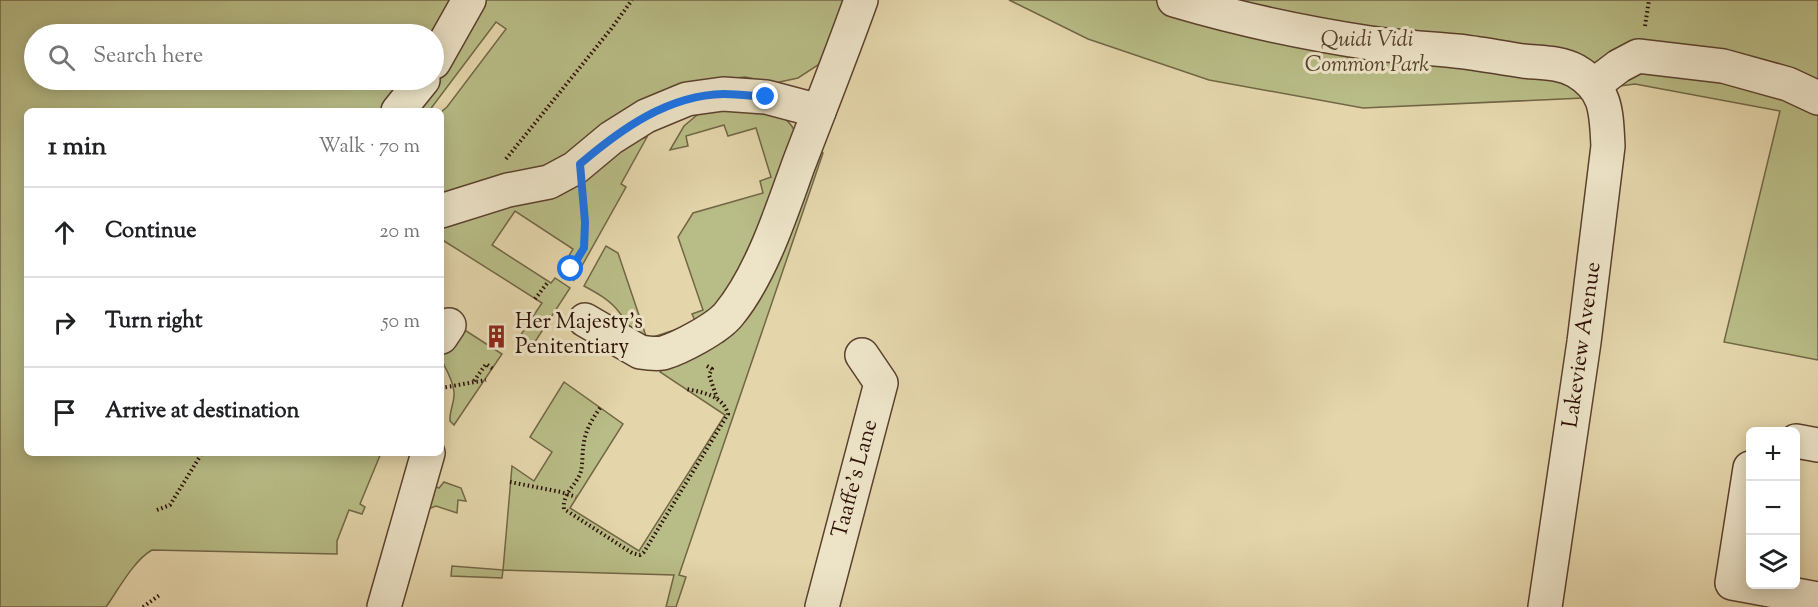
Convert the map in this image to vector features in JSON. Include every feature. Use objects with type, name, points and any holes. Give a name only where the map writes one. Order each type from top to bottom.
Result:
[{"type":"street","points":[[444,44],[469,0]]},
{"type":"street","points":[[585,320],[640,352],[662,353],[709,330],[728,316],[756,271],[784,205],[861,0]]},
{"type":"street","points":[[1174,0],[1281,27],[1371,43],[1459,51],[1525,62],[1553,63],[1576,71],[1594,85],[1619,66],[1638,56],[1723,66],[1788,84],[1818,98]]},
{"type":"street","name":"Lakeview Avenue","points":[[1545,607],[1584,342],[1608,146],[1606,114],[1602,97],[1594,85]]},
{"type":"street","points":[[400,108],[415,90]]},
{"type":"street","points":[[444,210],[508,190],[549,182],[580,164],[611,138],[646,116],[687,99],[723,94],[766,97],[819,111]]},
{"type":"street","name":"Taaffe's Lane","points":[[822,607],[880,383],[862,355]]},
{"type":"street","points":[[1800,442],[1818,445]]},
{"type":"street","points":[[384,607],[427,456]]},
{"type":"street","points":[[1748,481],[1732,582],[1749,597],[1818,599]]},
{"type":"path","points":[[518,142],[632,0]]},
{"type":"path","points":[[571,269],[584,248],[585,222],[580,164]]},
{"type":"path","points":[[535,299],[548,282]]},
{"type":"path","points":[[473,382],[486,364],[493,369]]},
{"type":"path","points":[[444,387],[486,380]]},
{"type":"path","points":[[600,408],[592,419],[584,441],[581,472],[563,502],[564,509],[632,553],[640,555],[644,552],[728,414],[726,406],[717,399],[703,392],[686,389]]},
{"type":"path","points":[[157,510],[170,505],[200,456]]},
{"type":"path","points":[[510,482],[576,497]]},
{"type":"path","points":[[143,607],[161,594]]},
{"type":"green space","points":[[0,0],[846,0],[832,43],[818,65],[798,78],[775,83],[745,77],[707,81],[563,160],[444,198],[444,110],[506,29],[496,22],[431,108],[24,108],[24,456],[380,456],[360,504],[365,507],[362,514],[349,510],[337,541],[337,554],[152,550],[133,568],[106,607],[0,607]]},
{"type":"green space","name":"Quidi Vidi Common Park","points":[[1009,0],[1818,0],[1818,360],[1724,342],[1780,111],[1635,84],[1612,87],[1584,98],[1363,108],[1209,80],[1088,39]]},
{"type":"green space","points":[[734,102],[775,112],[791,124],[798,144],[793,168],[730,303],[712,319],[679,335],[644,342],[612,304],[584,286],[606,246],[618,253],[647,339],[696,323],[692,314],[703,310],[678,237],[693,213],[763,193],[760,181],[771,177],[756,128],[728,136],[724,125],[686,136],[688,146],[670,150],[684,126],[703,110]]},
{"type":"green space","points":[[647,137],[621,184],[626,187],[574,280],[571,269],[564,264],[573,249],[515,211],[492,245],[551,283],[555,278],[570,288],[531,348],[518,339],[542,303],[444,241],[444,219],[629,142]]},
{"type":"green space","points":[[819,152],[823,153],[679,575],[686,577],[676,607],[666,607],[674,575],[503,570],[512,466],[534,481],[552,452],[530,437],[564,382],[623,424],[570,508],[639,551],[725,415],[660,372],[689,351],[723,342],[734,333],[735,320]]},
{"type":"green space","points":[[460,327],[502,354],[454,425],[450,417],[454,392],[444,365],[444,354]]},
{"type":"green space","points":[[444,482],[461,488],[466,501],[458,500],[457,513],[436,506],[431,508],[423,505],[432,485],[439,488]]},
{"type":"green space","points":[[452,566],[503,570],[502,578],[451,576]]},
{"type":"place","name":"Her Majesty’s Penitentiary","points":[[497,336]]},
{"type":"route","points":[[571,269],[584,248],[585,222],[580,164],[611,138],[646,116],[687,99],[723,94],[766,97]]}]
